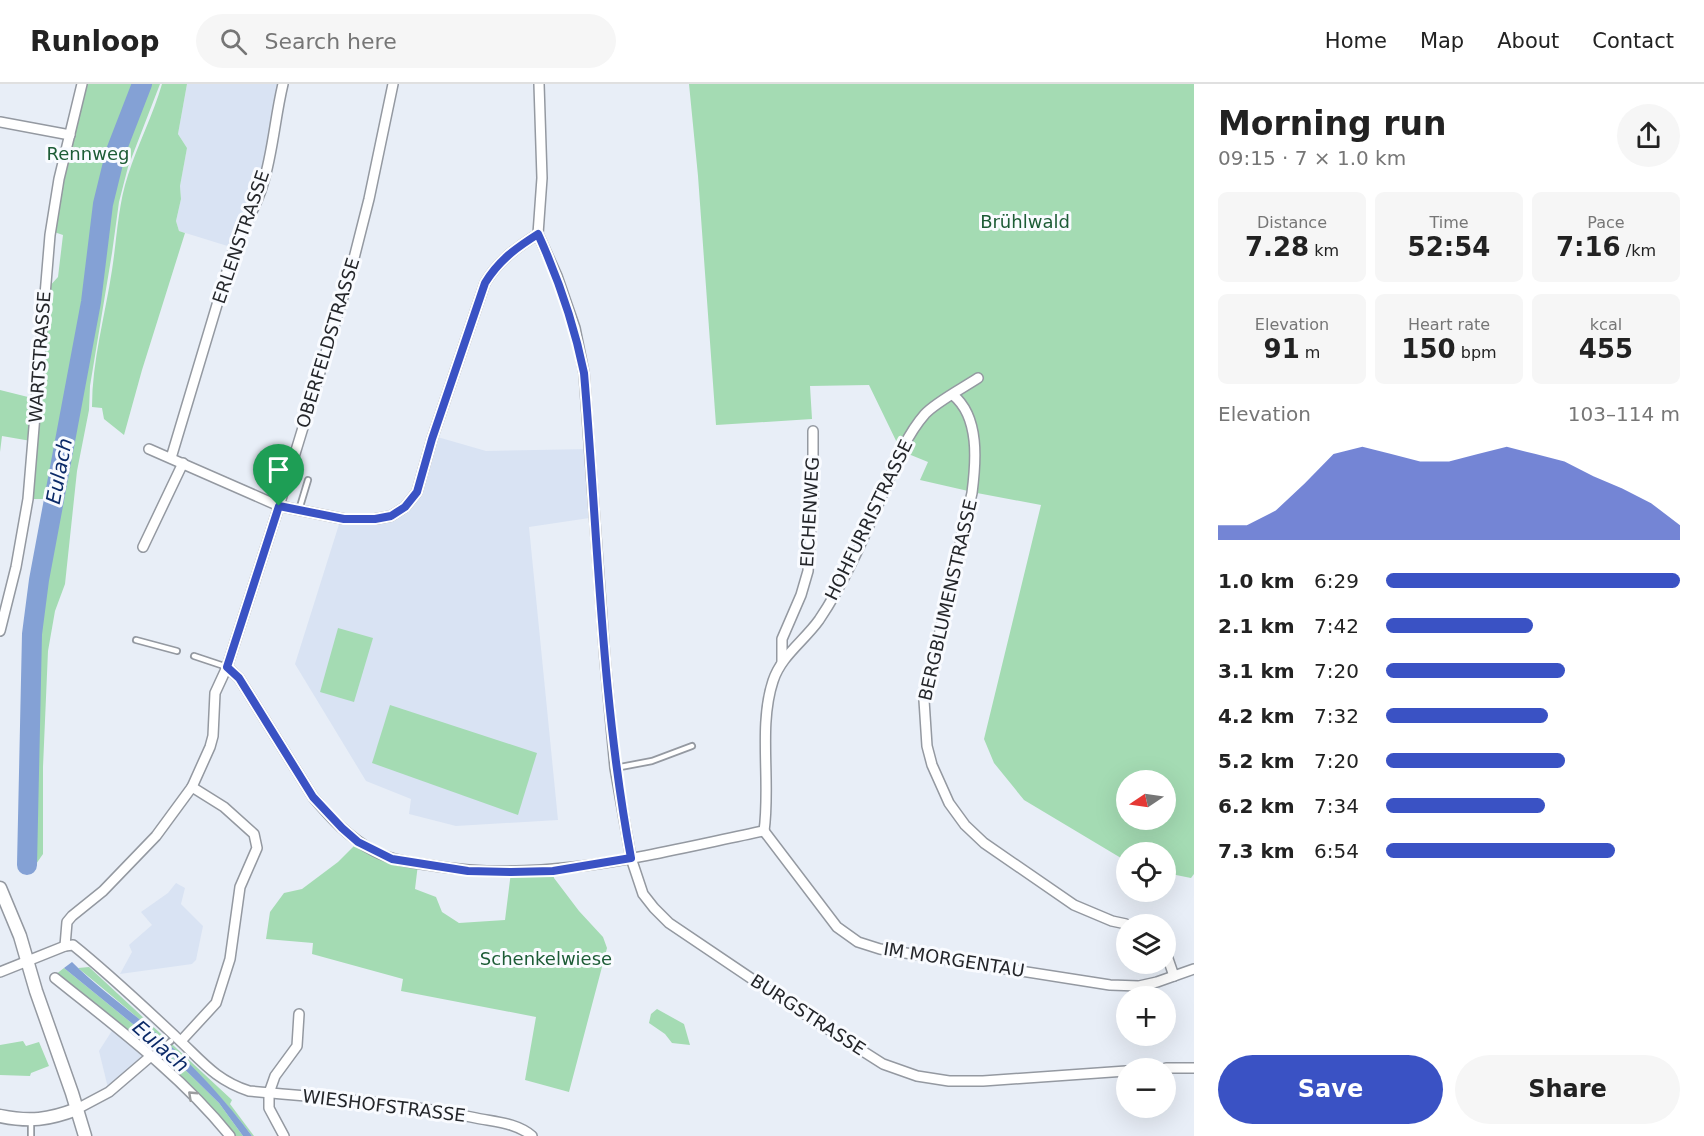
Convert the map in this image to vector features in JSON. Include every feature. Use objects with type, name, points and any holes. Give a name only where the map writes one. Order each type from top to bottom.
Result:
[{"type":"street","name":"WARTSTRASSE","points":[[0,631],[16,567],[28,499],[50,235],[60,179],[82,84]]},
{"type":"street","name":"ERLENSTRASSE","points":[[171,458],[234,248],[263,184],[283,84]]},
{"type":"street","name":"OBERFELDSTRASSE","points":[[65,946],[67,922],[104,891],[156,836],[192,787],[210,747],[213,736],[215,693],[227,667],[279,506],[350,274],[369,199],[393,84]]},
{"type":"street","name":"BURGSTRASSE","points":[[539,84],[542,178],[538,234],[557,276],[572,318],[584,373],[615,768],[631,858],[644,894],[669,923],[795,1008],[884,1064],[917,1076],[949,1081],[1116,1072]]},
{"type":"street","points":[[0,122],[70,135]]},
{"type":"street","points":[[149,449],[279,506],[344,519],[375,519],[391,516],[405,507],[417,492],[432,439],[485,283],[496,266],[538,234]]},
{"type":"street","name":"HOHFURRISTRASSE","points":[[764,831],[768,806],[768,701],[773,680],[782,661],[818,621],[855,556],[901,451],[926,413],[978,378]]},
{"type":"street","name":"BERGBLUMENSTRASSE","points":[[953,395],[962,402],[969,418],[975,468],[972,493],[924,700],[927,746],[932,765],[949,803],[965,825],[984,843],[1074,905],[1116,921]]},
{"type":"street","name":"EICHENWEG","points":[[782,661],[782,639],[801,595],[808,571],[813,497],[813,431]]},
{"type":"street","points":[[143,547],[183,463]]},
{"type":"street","points":[[227,667],[239,678],[313,797],[358,842],[392,859],[494,872],[553,871],[764,831]]},
{"type":"street","points":[[181,1041],[216,1003],[230,959],[240,886],[257,848],[254,834],[224,807],[192,787]]},
{"type":"street","name":"IM MORGENTAU","points":[[764,831],[837,927],[858,942],[880,949],[1110,985],[1139,986],[1194,969]]},
{"type":"street","points":[[0,888],[20,936],[85,1136]]},
{"type":"street","name":"WIESHOFSTRASSE","points":[[65,946],[73,945],[89,957],[181,1041],[206,1067],[225,1082],[249,1091],[378,1102],[436,1110],[519,1126],[532,1136]]},
{"type":"street","points":[[0,972],[65,946]]},
{"type":"street","points":[[55,978],[154,1053],[230,1136]]},
{"type":"street","points":[[284,1136],[269,1108],[269,1093],[275,1076],[297,1046],[299,1014]]},
{"type":"street","points":[[0,1116],[32,1120],[46,1119],[77,1108],[110,1092],[154,1053]]},
{"type":"street","points":[[1176,1068],[1194,1068]]},
{"type":"lane","points":[[299,510],[308,480]]},
{"type":"lane","points":[[136,640],[177,651]]},
{"type":"lane","points":[[194,656],[227,667]]},
{"type":"lane","points":[[615,768],[652,761],[692,746]]},
{"type":"lane","points":[[154,1053],[171,1041]]},
{"type":"lane","points":[[31,1136],[32,1120]]},
{"type":"shaded area","points":[[187,84],[283,84],[263,184],[234,248],[179,231],[176,221],[187,148],[178,134]]},
{"type":"shaded area","points":[[434,436],[486,451],[590,449],[596,517],[529,527],[558,820],[456,826],[409,814],[411,799],[366,781],[295,664],[341,518],[391,516],[417,492]]},
{"type":"shaded area","points":[[176,883],[185,888],[181,904],[203,926],[196,960],[192,964],[120,974],[132,952],[129,945],[152,925],[141,912],[168,893]]},
{"type":"shaded area","points":[[115,1026],[151,1056],[109,1092],[99,1051]]},
{"type":"green space","name":"Rennweg","points":[[82,84],[160,84],[128,167],[119,202],[90,386],[89,410],[77,471],[65,584],[55,611],[48,651],[43,767],[43,854],[36,864],[31,864],[38,620],[57,504],[48,499],[30,499],[48,288],[58,277],[63,235],[54,232],[53,214]]},
{"type":"green space","points":[[162,84],[187,84],[178,134],[187,148],[176,221],[179,231],[185,233],[124,435],[104,419],[102,408],[92,407],[94,373],[125,186]]},
{"type":"green space","name":"Brühlwald","points":[[689,84],[1194,84],[1194,874],[1191,878],[1176,875],[1176,842],[1116,842],[1116,855],[1024,800],[994,763],[984,739],[1041,505],[920,480],[928,462],[901,451],[869,385],[810,386],[812,419],[716,425]]},
{"type":"green space","points":[[0,390],[32,398],[31,441],[2,436],[0,452]]},
{"type":"green space","points":[[338,628],[373,638],[354,702],[320,692]]},
{"type":"green space","points":[[390,705],[537,753],[518,815],[372,763]]},
{"type":"green space","name":"Schenkelwiese","points":[[358,842],[418,864],[415,889],[436,897],[442,912],[459,923],[505,920],[511,872],[553,871],[554,878],[579,911],[603,937],[607,948],[569,1092],[525,1080],[536,1017],[401,991],[403,979],[312,954],[313,943],[266,939],[270,912],[284,893],[302,889],[338,862]]},
{"type":"green space","points":[[89,967],[232,1100],[230,1104],[254,1136],[192,1067],[78,968]]},
{"type":"green space","points":[[64,968],[166,1051],[219,1103],[243,1136],[234,1136],[146,1046],[55,975]]},
{"type":"green space","points":[[657,1009],[684,1024],[690,1045],[672,1043],[665,1034],[649,1023],[651,1014]]},
{"type":"green space","points":[[23,1041],[26,1046],[39,1042],[49,1066],[31,1073],[30,1076],[0,1075],[0,1045]]},
{"type":"water","points":[[72,962],[188,1062],[252,1136],[243,1136],[219,1103],[166,1051],[64,968]]},
{"type":"waterway","name":"Eulach","points":[[27,865],[32,634],[39,580],[91,302],[103,204],[116,151],[142,84]]},
{"type":"route","points":[[538,234],[557,276],[575,328],[584,373],[615,768],[631,858],[553,871],[468,871],[418,864],[392,859],[375,852],[358,842],[326,812],[313,797],[239,678],[227,667],[279,506],[344,519],[375,519],[391,516],[405,507],[417,492],[432,439],[485,283],[496,266],[538,234]]}]
